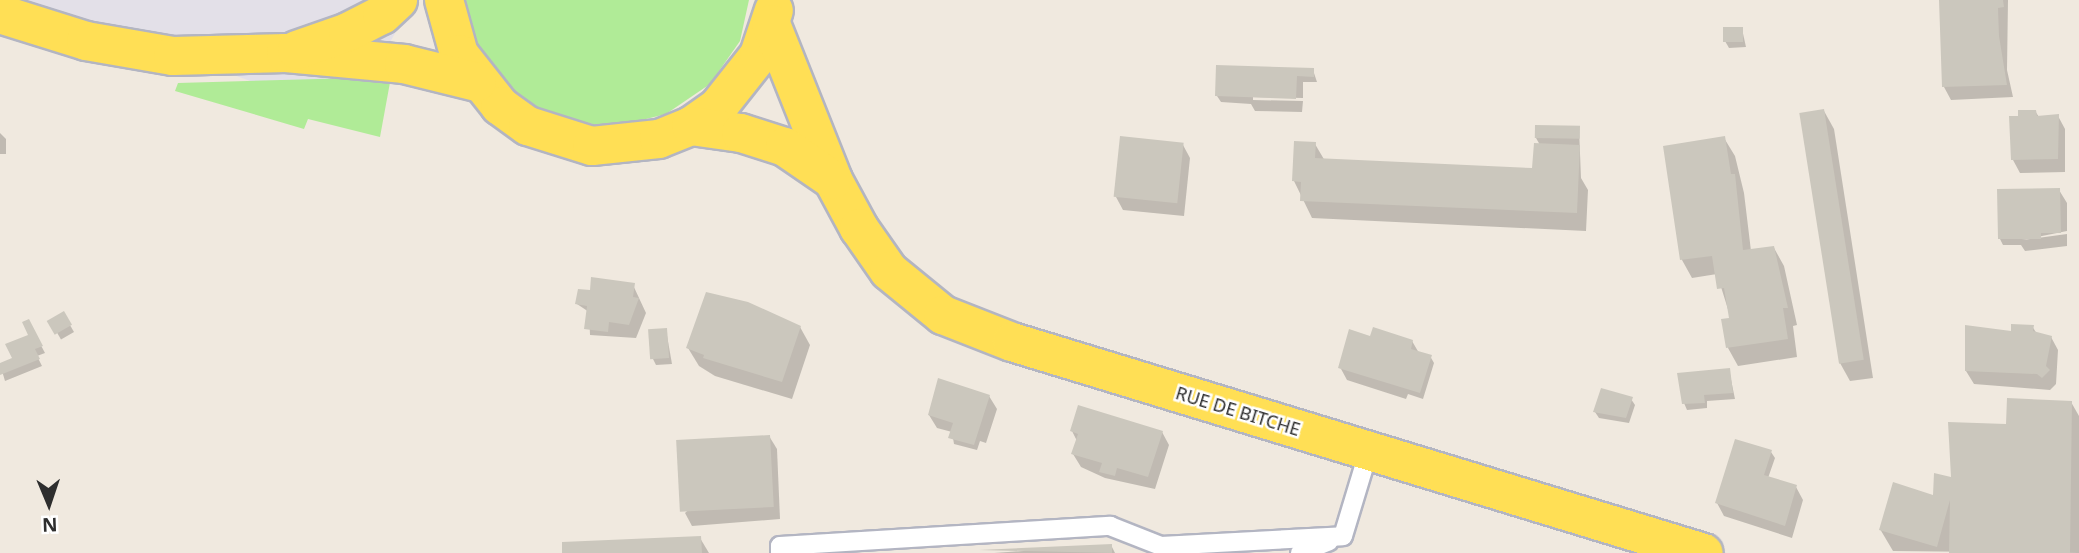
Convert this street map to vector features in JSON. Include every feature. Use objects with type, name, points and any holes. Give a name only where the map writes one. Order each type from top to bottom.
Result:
[{"type":"main road","points":[[286,53],[348,32],[382,15],[398,0]]},
{"type":"main road","points":[[444,0],[459,54],[477,82],[528,126],[581,144],[626,146],[691,126],[741,83],[773,12]]},
{"type":"main road","name":"RUE DE BITCHE","points":[[773,12],[833,180],[889,271],[943,316],[1012,342],[1704,553]]},
{"type":"main road","points":[[0,14],[86,41],[173,56],[286,53],[404,64],[477,82]]},
{"type":"main road","name":"RUE DE BITCHE","points":[[691,126],[741,133],[785,147],[833,180]]},
{"type":"lane","points":[[1343,536],[1369,450]]},
{"type":"lane","points":[[780,553],[780,547],[1110,526],[1161,545],[1343,536]]},
{"type":"lane","points":[[1300,553],[1343,536]]},
{"type":"shaded area","points":[[24,0],[414,0],[348,116]]},
{"type":"green space","points":[[463,0],[749,0],[740,41],[710,84],[666,114],[614,127],[557,119],[507,88],[473,42]]},
{"type":"green space","points":[[391,77],[380,137],[308,119],[304,129],[175,91],[178,83]]},
{"type":"building","points":[[1939,0],[2003,0],[2004,7],[1998,8],[1999,36],[2007,85],[1942,87]]},
{"type":"building","points":[[1723,27],[1743,27],[1743,42],[1723,42]]},
{"type":"building","points":[[1216,65],[1314,68],[1314,77],[1297,76],[1296,99],[1215,96]]},
{"type":"building","points":[[1824,109],[1864,360],[1839,364],[1799,113]]},
{"type":"building","points":[[2018,110],[2036,110],[2037,116],[2059,114],[2058,159],[2011,160],[2009,116],[2018,116]]},
{"type":"building","points":[[1535,125],[1580,126],[1580,139],[1535,138]]},
{"type":"building","points":[[1120,136],[1184,143],[1177,203],[1114,197]]},
{"type":"building","points":[[1725,136],[1731,174],[1735,174],[1743,250],[1774,246],[1788,308],[1783,308],[1788,339],[1726,348],[1721,319],[1729,318],[1724,288],[1717,289],[1712,256],[1680,260],[1663,146]]},
{"type":"building","points":[[1294,141],[1316,142],[1315,158],[1532,168],[1534,143],[1580,145],[1577,213],[1300,201],[1301,182],[1292,181]]},
{"type":"building","points":[[2060,188],[2061,233],[2041,233],[2041,239],[1998,239],[1997,189]]},
{"type":"building","points":[[591,277],[635,283],[633,297],[639,298],[629,325],[609,322],[608,332],[584,329],[587,306],[575,304],[578,289],[590,290]]},
{"type":"building","points":[[706,292],[748,302],[801,326],[782,382],[703,358],[704,355],[686,348]]},
{"type":"building","points":[[64,311],[72,325],[55,335],[47,321]]},
{"type":"building","points":[[29,319],[43,346],[35,349],[40,359],[0,375],[0,363],[12,358],[5,344],[28,335],[22,322]]},
{"type":"building","points":[[2011,324],[2034,325],[2033,331],[2052,336],[2046,366],[2050,370],[2042,378],[2037,374],[1965,371],[1965,325],[2011,331]]},
{"type":"building","points":[[1373,327],[1413,340],[1411,349],[1432,355],[1420,393],[1338,368],[1349,329],[1370,336]]},
{"type":"building","points":[[667,328],[669,358],[650,359],[648,329]]},
{"type":"building","points":[[1730,368],[1733,393],[1704,395],[1705,403],[1682,404],[1677,373]]},
{"type":"building","points":[[938,378],[990,395],[974,445],[948,438],[953,423],[928,415]]},
{"type":"building","points":[[1601,388],[1633,397],[1626,418],[1593,412]]},
{"type":"building","points":[[2007,398],[2072,401],[2070,553],[1949,553],[1950,500],[1937,547],[1879,530],[1893,482],[1933,495],[1934,473],[1951,477],[1948,422],[2006,424]]},
{"type":"building","points":[[1078,405],[1163,431],[1148,477],[1117,468],[1115,476],[1099,472],[1102,463],[1071,454],[1078,434],[1070,431]]},
{"type":"building","points":[[770,435],[774,507],[680,512],[676,440]]},
{"type":"building","points":[[1735,439],[1772,450],[1764,475],[1797,485],[1785,526],[1715,503]]},
{"type":"building","points":[[701,536],[702,553],[562,553],[562,542]]},
{"type":"building","points":[[1112,544],[1112,553],[979,550]]}]
